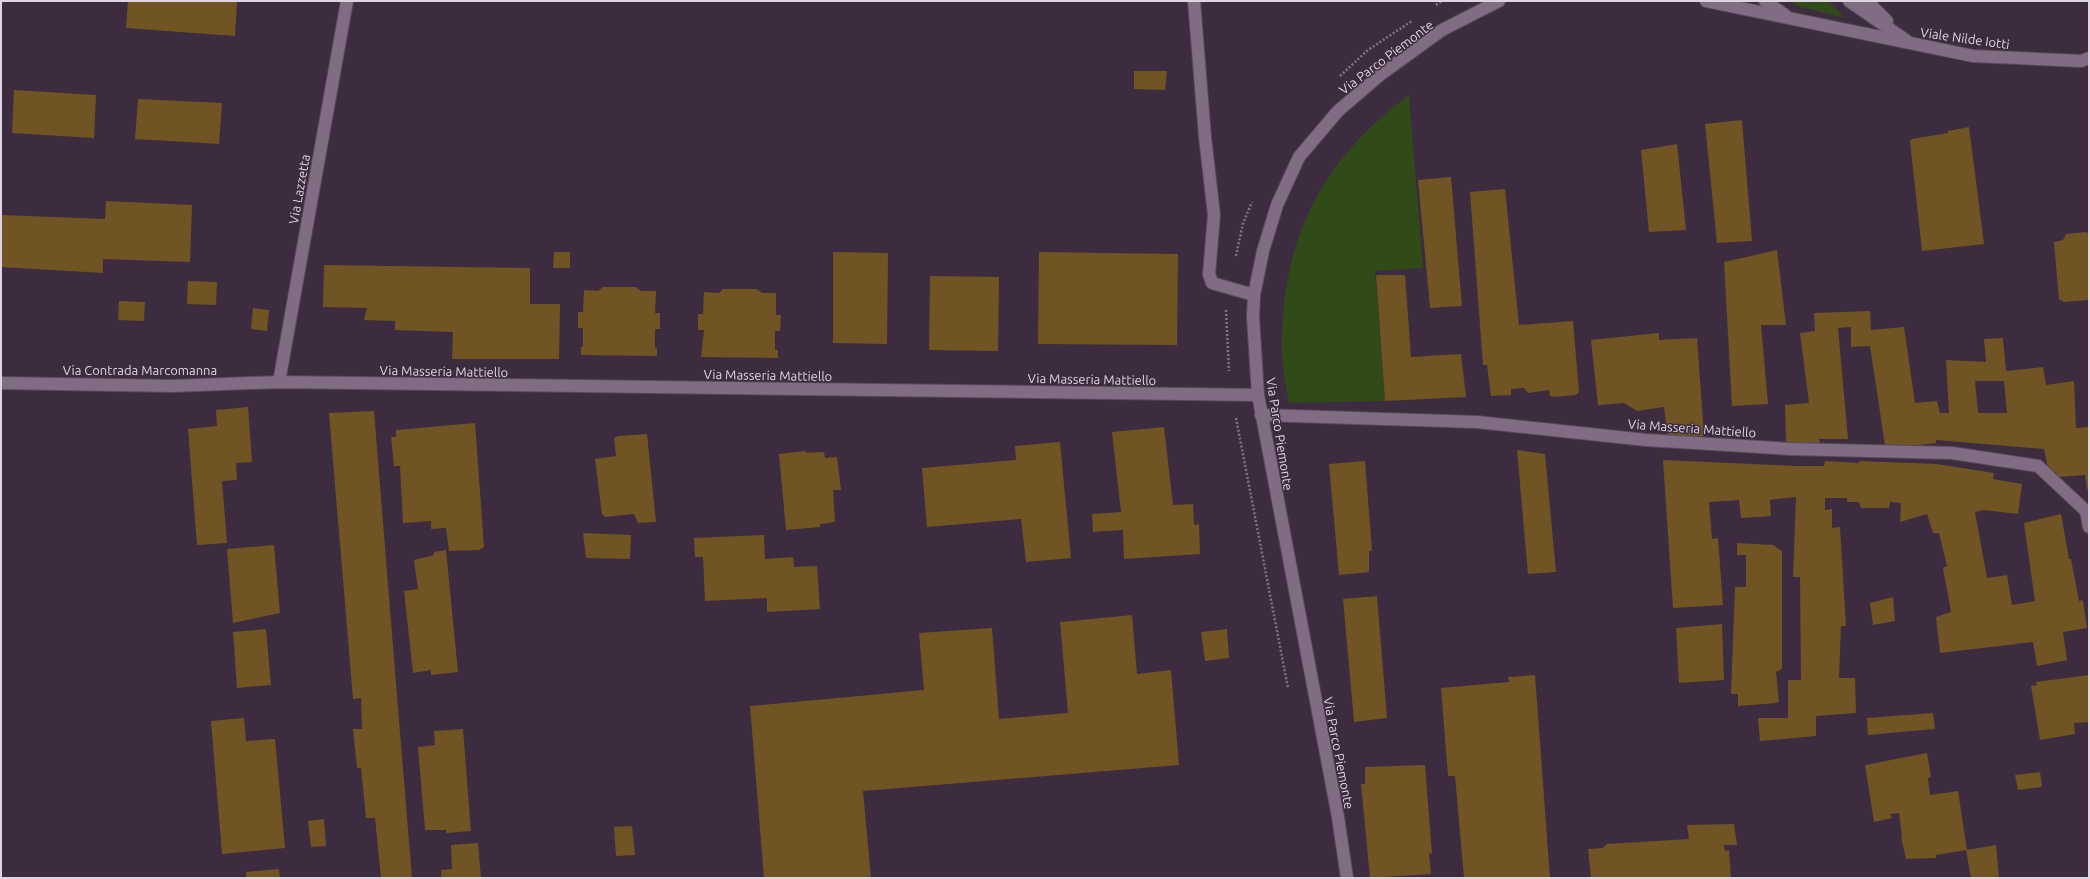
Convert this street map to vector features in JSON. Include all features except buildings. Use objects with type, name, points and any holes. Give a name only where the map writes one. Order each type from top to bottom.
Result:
[{"type":"street","name":"Via Lazzetta","points":[[279,382],[347,1]]},
{"type":"street","points":[[1194,1],[1205,137],[1214,215],[1209,274],[1212,283],[1254,295]]},
{"type":"street","name":"Via Parco Piemonte","points":[[1347,878],[1336,809],[1261,415],[1258,395],[1253,317],[1254,295],[1263,251],[1277,204],[1299,157],[1338,111],[1380,75],[1442,30],[1499,1]]},
{"type":"street","points":[[1706,1],[1911,44]]},
{"type":"street","points":[[1764,1],[1790,19]]},
{"type":"street","name":"Viale Nilde Iotti","points":[[1849,1],[1911,44],[1973,56],[2074,61],[2089,58]]},
{"type":"street","points":[[1867,1],[1911,44]]},
{"type":"street","name":"Via Contrada Marcomanna","points":[[1,382],[173,386],[279,382]]},
{"type":"street","name":"Via Masseria Mattiello","points":[[279,382],[1258,395]]},
{"type":"street","name":"Via Masseria Mattiello","points":[[1261,415],[1477,422],[1646,440],[1791,449],[1952,453],[2038,466],[2086,511],[2089,527]]},
{"type":"green space","points":[[1790,1],[1828,1],[1845,18],[1797,6]]},
{"type":"green space","points":[[1409,95],[1423,268],[1375,271],[1385,401],[1289,403],[1282,358],[1283,312],[1288,275],[1298,240],[1311,207],[1329,176],[1351,148],[1378,120]]}]
